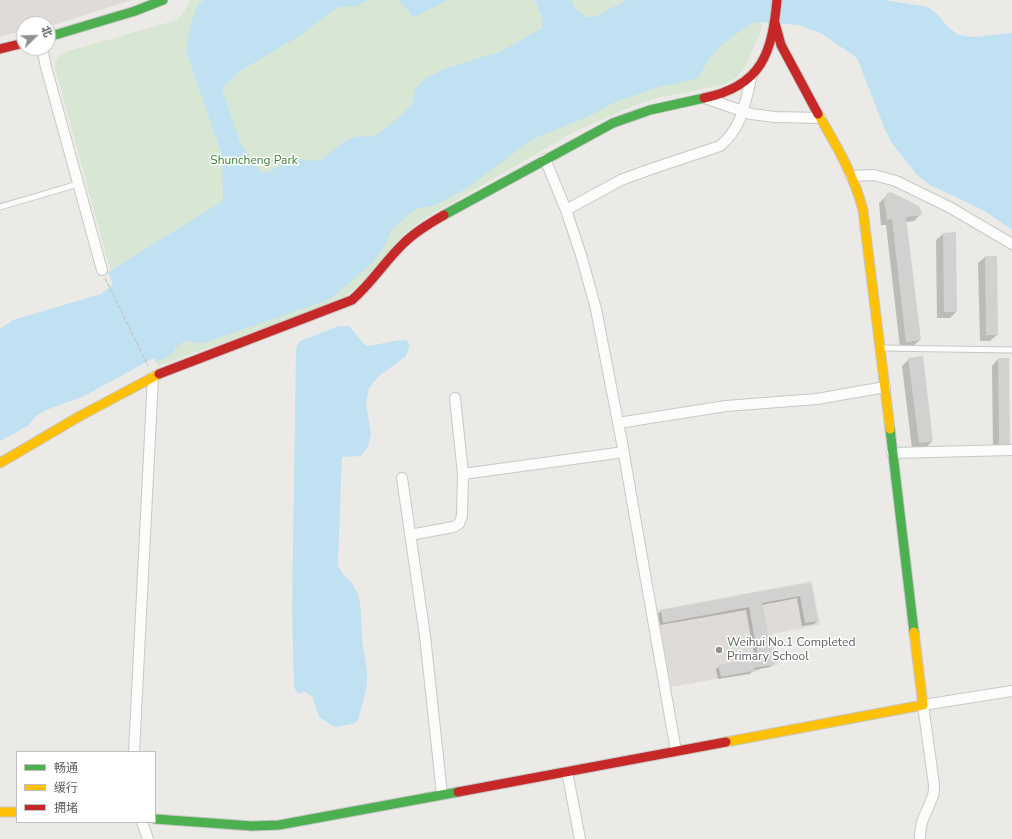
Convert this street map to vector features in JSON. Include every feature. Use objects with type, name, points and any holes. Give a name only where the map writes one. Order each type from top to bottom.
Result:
[{"type":"street","points":[[56,35],[135,11],[163,0]]},
{"type":"street","points":[[0,463],[69,421],[153,377],[179,365],[352,300],[367,288],[411,237],[459,207],[606,126],[625,118],[655,109],[722,94],[738,87],[752,75],[762,62],[770,47],[775,23],[777,0]]},
{"type":"street","points":[[775,23],[781,45],[851,176],[859,194],[863,210],[934,785],[933,798],[922,819],[920,839]]},
{"type":"street","points":[[0,49],[16,45]]},
{"type":"street","points":[[44,56],[102,270]]},
{"type":"street","points":[[566,210],[621,180],[720,146],[728,139],[735,129],[743,111],[752,75]]},
{"type":"street","points":[[703,98],[751,114],[775,117],[821,118]]},
{"type":"street","points":[[545,159],[566,210],[581,255],[596,309],[624,452],[676,751]]},
{"type":"street","points":[[851,176],[874,175],[896,181],[951,208],[1012,244]]},
{"type":"street","points":[[134,751],[153,377]]},
{"type":"street","points":[[618,423],[726,406],[817,399],[884,387]]},
{"type":"street","points":[[410,535],[453,528],[459,524],[462,516],[463,474],[455,398]]},
{"type":"street","points":[[892,452],[1012,450]]},
{"type":"street","points":[[463,474],[624,452]]},
{"type":"street","points":[[402,478],[425,636],[442,794]]},
{"type":"street","points":[[156,819],[252,826],[279,824],[923,705],[1012,691]]},
{"type":"street","points":[[567,772],[580,839]]},
{"type":"street","points":[[0,812],[16,812]]},
{"type":"street","points":[[142,823],[148,839]]},
{"type":"lane","points":[[0,207],[78,184]]},
{"type":"lane","points":[[880,348],[1012,350]]},
{"type":"path","points":[[102,270],[153,377]]},
{"type":"shaded area","points":[[0,0],[132,0],[56,24],[56,16],[16,16],[16,33],[0,36]]},
{"type":"shaded area","name":"Weihui No.1 Completed Primary School","points":[[812,581],[820,625],[772,634],[778,665],[760,669],[760,671],[671,687],[657,610]]},
{"type":"green space","name":"Shuncheng Park","points":[[190,0],[763,0],[761,31],[745,67],[736,78],[724,84],[660,97],[635,105],[576,131],[422,220],[402,236],[359,286],[336,303],[158,366],[109,265],[55,68],[56,59],[62,53],[177,20],[184,12]]},
{"type":"water","points":[[205,0],[368,0],[355,7],[345,6],[336,8],[301,35],[240,71],[222,89],[240,142],[251,160],[261,172],[268,172],[290,161],[299,159],[311,161],[321,160],[346,140],[359,136],[369,137],[376,135],[402,115],[412,104],[414,91],[426,78],[444,69],[502,51],[542,28],[542,18],[535,0],[571,0],[575,8],[586,17],[594,17],[627,0],[884,0],[928,7],[958,35],[974,37],[1012,33],[1012,230],[985,211],[930,185],[918,176],[891,142],[857,58],[822,34],[799,25],[759,22],[751,24],[722,44],[709,59],[698,78],[671,85],[663,85],[613,103],[589,116],[538,137],[530,141],[470,186],[436,205],[413,211],[392,229],[384,247],[372,263],[328,300],[203,343],[183,342],[176,347],[172,355],[156,362],[154,358],[82,397],[46,410],[36,416],[29,425],[0,441],[0,329],[13,320],[101,294],[113,284],[108,272],[223,201],[222,155],[186,51],[189,32],[195,11],[200,3]]},
{"type":"water","points":[[399,0],[448,0],[416,16],[412,16]]},
{"type":"water","points":[[339,326],[349,326],[366,346],[406,340],[410,345],[406,356],[379,376],[369,388],[366,404],[371,434],[368,446],[361,456],[342,457],[338,565],[343,574],[352,583],[359,597],[362,641],[367,670],[367,684],[358,720],[353,724],[335,727],[319,717],[312,696],[305,692],[298,694],[294,687],[292,611],[296,349],[300,341]]},
{"type":"building","points":[[891,192],[919,206],[921,210],[922,215],[906,217],[921,340],[906,342],[892,219],[887,220],[884,200],[887,193]]},
{"type":"building","points":[[956,232],[957,312],[944,312],[943,233]]},
{"type":"building","points":[[985,256],[997,256],[998,335],[986,335]]},
{"type":"building","points":[[923,356],[933,441],[919,443],[908,358]]},
{"type":"building","points":[[998,358],[1009,358],[1010,444],[999,444]]},
{"type":"building","points":[[811,583],[818,621],[805,623],[800,596],[762,603],[774,665],[754,668],[754,671],[721,677],[718,665],[758,658],[749,607],[663,623],[661,610]]},
{"type":"traffic: fast","points":[[56,35],[135,11],[163,0]]},
{"type":"traffic: fast","points":[[444,215],[613,123],[650,110],[704,98]]},
{"type":"traffic: fast","points":[[890,429],[914,632]]},
{"type":"traffic: fast","points":[[156,819],[252,826],[279,825],[458,792]]},
{"type":"traffic: slow","points":[[818,114],[850,172],[863,210],[890,429]]},
{"type":"traffic: slow","points":[[0,463],[80,416],[159,374]]},
{"type":"traffic: slow","points":[[726,742],[923,705],[914,632]]},
{"type":"traffic: slow","points":[[0,812],[16,812]]},
{"type":"traffic: jam","points":[[704,98],[724,93],[739,85],[751,76],[760,64],[767,51],[772,36],[777,0]]},
{"type":"traffic: jam","points":[[775,23],[781,45],[818,114]]},
{"type":"traffic: jam","points":[[0,49],[16,45]]},
{"type":"traffic: jam","points":[[159,374],[352,300],[408,239],[444,215]]},
{"type":"traffic: jam","points":[[458,792],[726,742]]},
{"type":"place","name":"Weihui No.1 Completed Primary School","points":[[719,650]]}]
